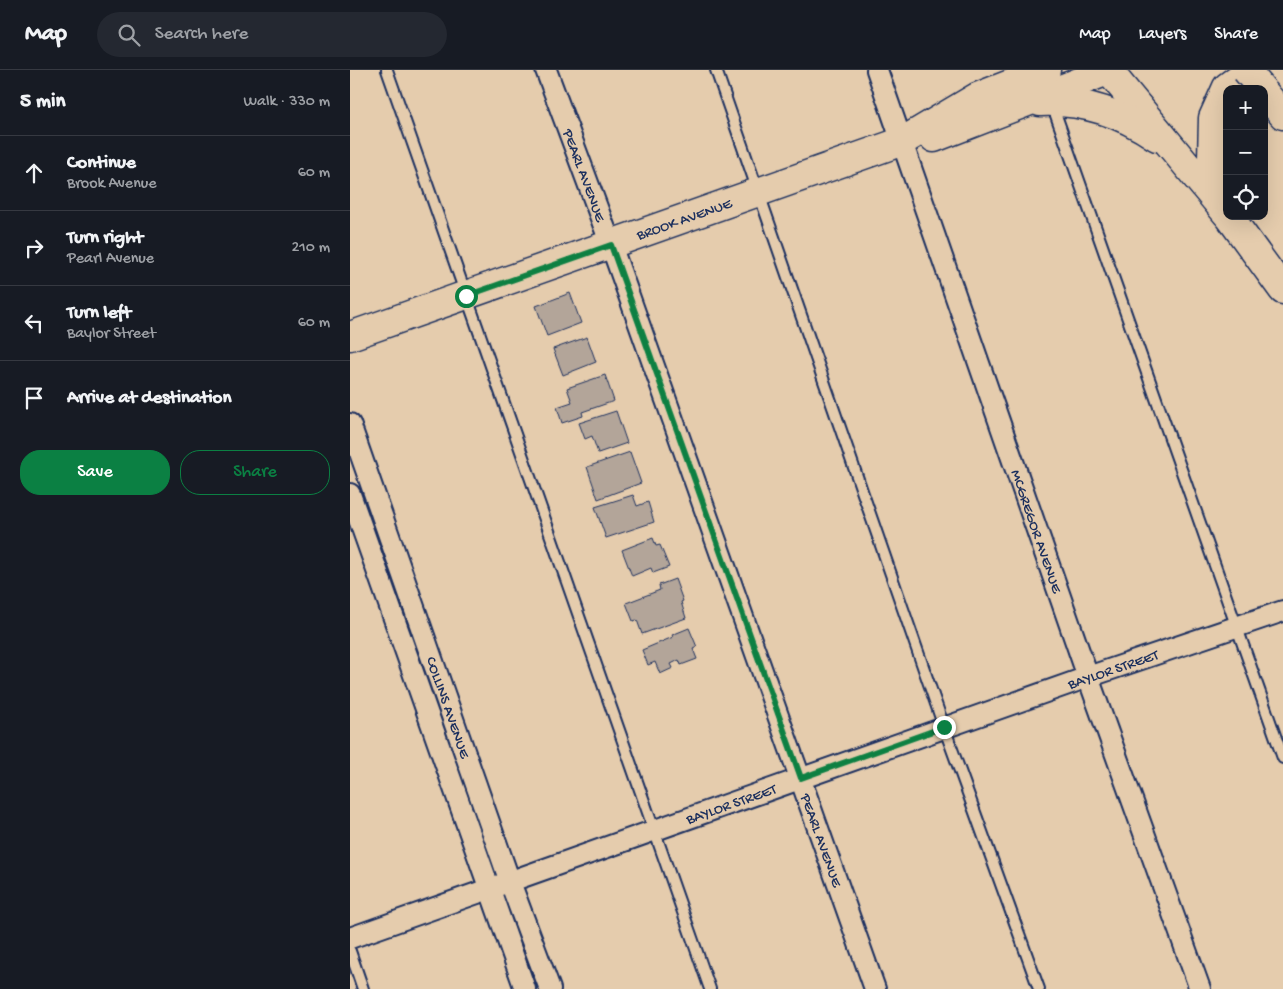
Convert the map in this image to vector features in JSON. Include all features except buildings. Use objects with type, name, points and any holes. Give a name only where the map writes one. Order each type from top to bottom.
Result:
[{"type":"main road","name":"BROOK AVENUE","points":[[1026,90],[1046,70]]},
{"type":"main road","name":"BROOK AVENUE","points":[[350,336],[903,141],[977,97],[1026,90],[1109,70]]},
{"type":"main road","points":[[1109,70],[1223,206]]},
{"type":"main road","points":[[1223,192],[1212,158],[1213,118],[1226,87],[1248,70],[1259,85]]},
{"type":"main road","points":[[1026,90],[1108,112],[1133,123],[1172,147]]},
{"type":"main road","points":[[1268,97],[1283,115]]},
{"type":"main road","points":[[1234,220],[1281,290]]},
{"type":"street","name":"PEARL AVENUE","points":[[546,70],[611,245],[875,989]]},
{"type":"street","name":"MCGREGOR AVENUE","points":[[878,70],[1088,676],[1200,989]]},
{"type":"street","name":"COLLINS AVENUE","points":[[350,424],[510,882],[550,989]]},
{"type":"street","name":"COLLINS AVENUE","points":[[350,494],[525,989]]},
{"type":"street","name":"BAYLOR STREET","points":[[350,938],[490,890],[1088,676],[1283,611]]},
{"type":"lane","points":[[387,70],[710,989]]},
{"type":"lane","points":[[716,70],[944,727],[1038,989]]},
{"type":"lane","points":[[1026,90],[1236,627],[1283,758]]},
{"type":"lane","points":[[350,951],[363,989]]},
{"type":"route","points":[[466,296],[611,245],[801,778],[944,727]]}]
